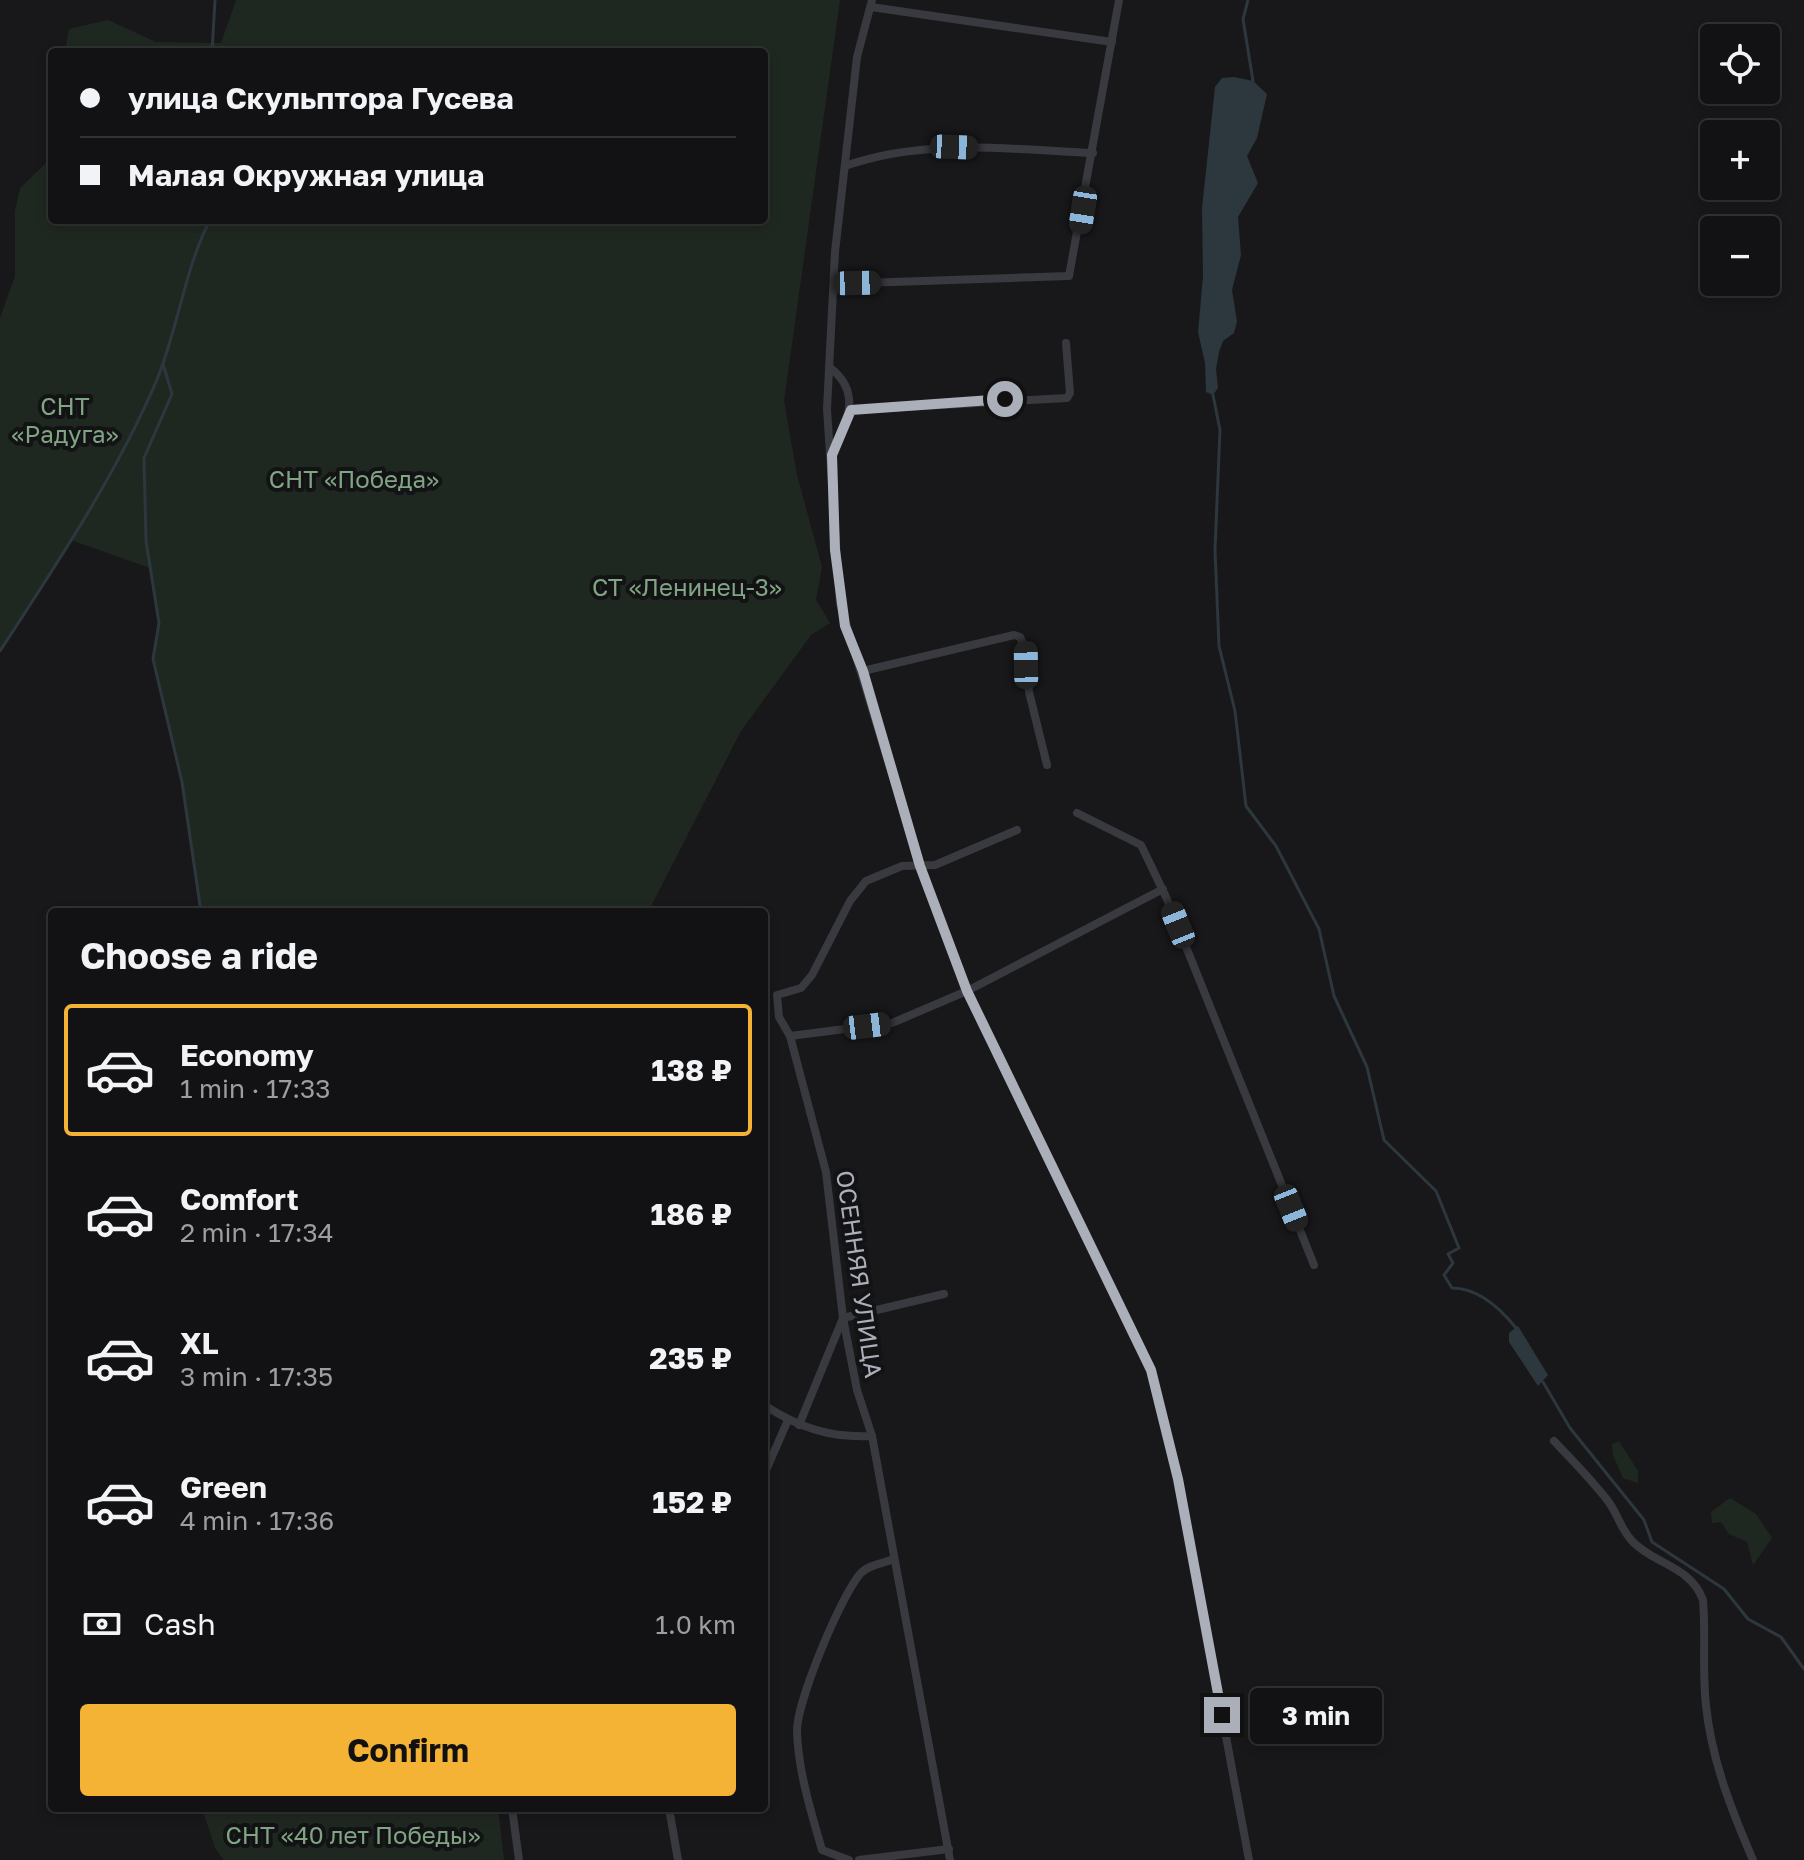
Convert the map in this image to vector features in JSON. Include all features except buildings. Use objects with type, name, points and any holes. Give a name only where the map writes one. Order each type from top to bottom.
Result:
[{"type":"street","points":[[834,284],[1069,276],[1119,0]]},
{"type":"street","points":[[1112,42],[872,3],[857,57],[838,203],[829,367],[827,409],[840,604],[863,671],[920,866],[967,991],[1151,1370],[1178,1479],[1249,1860]]},
{"type":"street","points":[[845,166],[884,155],[954,147],[1093,153]]},
{"type":"street","points":[[851,410],[1067,398],[1070,393],[1066,343]]},
{"type":"street","points":[[829,367],[845,381],[851,410],[832,455]]},
{"type":"street","points":[[863,671],[1014,635],[1020,637],[1025,648],[1029,692],[1047,765]]},
{"type":"street","points":[[1077,813],[1141,845],[1163,889],[1314,1265]]},
{"type":"street","points":[[920,866],[935,865],[1017,830]]},
{"type":"street","name":"ОСЕННЯЯ УЛИЦА","points":[[920,866],[902,866],[866,881],[850,901],[812,975],[801,988],[777,995],[779,1017],[790,1036],[826,1172],[843,1318],[857,1390],[872,1436],[950,1860]]},
{"type":"street","points":[[790,1036],[892,1023],[967,991],[1163,889]]},
{"type":"street","points":[[799,1425],[843,1318],[944,1294]]},
{"type":"street","points":[[768,1408],[799,1425],[843,1437],[872,1436]]},
{"type":"street","points":[[768,1466],[788,1420]]},
{"type":"street","points":[[1554,1441],[1610,1503],[1625,1533],[1636,1545],[1688,1576],[1698,1586],[1704,1609],[1705,1703],[1710,1735],[1726,1799],[1753,1860]]},
{"type":"street","points":[[849,1860],[822,1850],[809,1803],[797,1731],[799,1710],[838,1612],[855,1581],[863,1570],[894,1559]]},
{"type":"street","points":[[513,1812],[519,1860]]},
{"type":"street","points":[[670,1812],[678,1860]]},
{"type":"street","points":[[859,1860],[949,1849]]},
{"type":"green space","name":"СНТ «Победа»","points":[[236,0],[840,0],[784,401],[797,475],[822,567],[816,600],[830,623],[811,635],[741,731],[650,908],[200,908],[182,782],[153,659],[159,623],[150,568],[71,540],[0,651],[0,318],[15,276],[15,211],[20,188],[46,163],[48,151],[48,224],[768,224],[768,48],[66,48],[69,29],[108,20],[156,42],[221,43]]},
{"type":"green space","points":[[1619,1441],[1638,1471],[1638,1483],[1623,1478],[1613,1455],[1612,1444]]},
{"type":"green space","points":[[1730,1498],[1756,1514],[1772,1538],[1753,1565],[1747,1542],[1729,1534],[1721,1522],[1712,1523],[1711,1512]]},
{"type":"green space","name":"СНТ «40 лет Победы»","points":[[203,1812],[498,1812],[504,1860],[224,1860],[215,1848]]},
{"type":"shaded area","points":[[1222,78],[1253,81],[1267,94],[1257,138],[1247,156],[1258,183],[1238,217],[1241,255],[1232,290],[1237,321],[1234,333],[1223,341],[1219,352],[1216,369],[1218,388],[1213,395],[1206,392],[1205,363],[1198,332],[1203,276],[1202,208],[1215,87]]},
{"type":"shaded area","points":[[1518,1326],[1548,1375],[1538,1386],[1509,1342],[1509,1333]]},
{"type":"waterway","points":[[212,48],[215,0]]},
{"type":"waterway","points":[[1248,0],[1243,19],[1253,81]]},
{"type":"waterway","points":[[0,651],[84,520],[140,417],[164,362],[194,259],[208,224]]},
{"type":"waterway","points":[[163,364],[172,394],[144,458],[146,541],[159,623],[153,659],[182,782],[200,908]]},
{"type":"waterway","points":[[1213,395],[1220,430],[1215,550],[1219,646],[1235,711],[1246,806],[1276,846],[1319,929],[1334,996],[1367,1067],[1384,1140],[1436,1191],[1459,1248],[1448,1254],[1453,1263],[1444,1275],[1452,1288],[1471,1291],[1488,1300],[1516,1328]]},
{"type":"waterway","points":[[1543,1382],[1570,1428],[1644,1520],[1652,1542],[1724,1589],[1748,1619],[1781,1637],[1804,1669]]},
{"type":"route","points":[[1005,399],[851,410],[832,455],[840,604],[845,626],[863,671],[920,866],[967,991],[1151,1370],[1178,1479],[1222,1715]]},
{"type":"park label","name":"СНТ «Радуга»","points":[[65,419]]},
{"type":"park label","name":"СТ «Ленинец-3»","points":[[687,586]]}]
